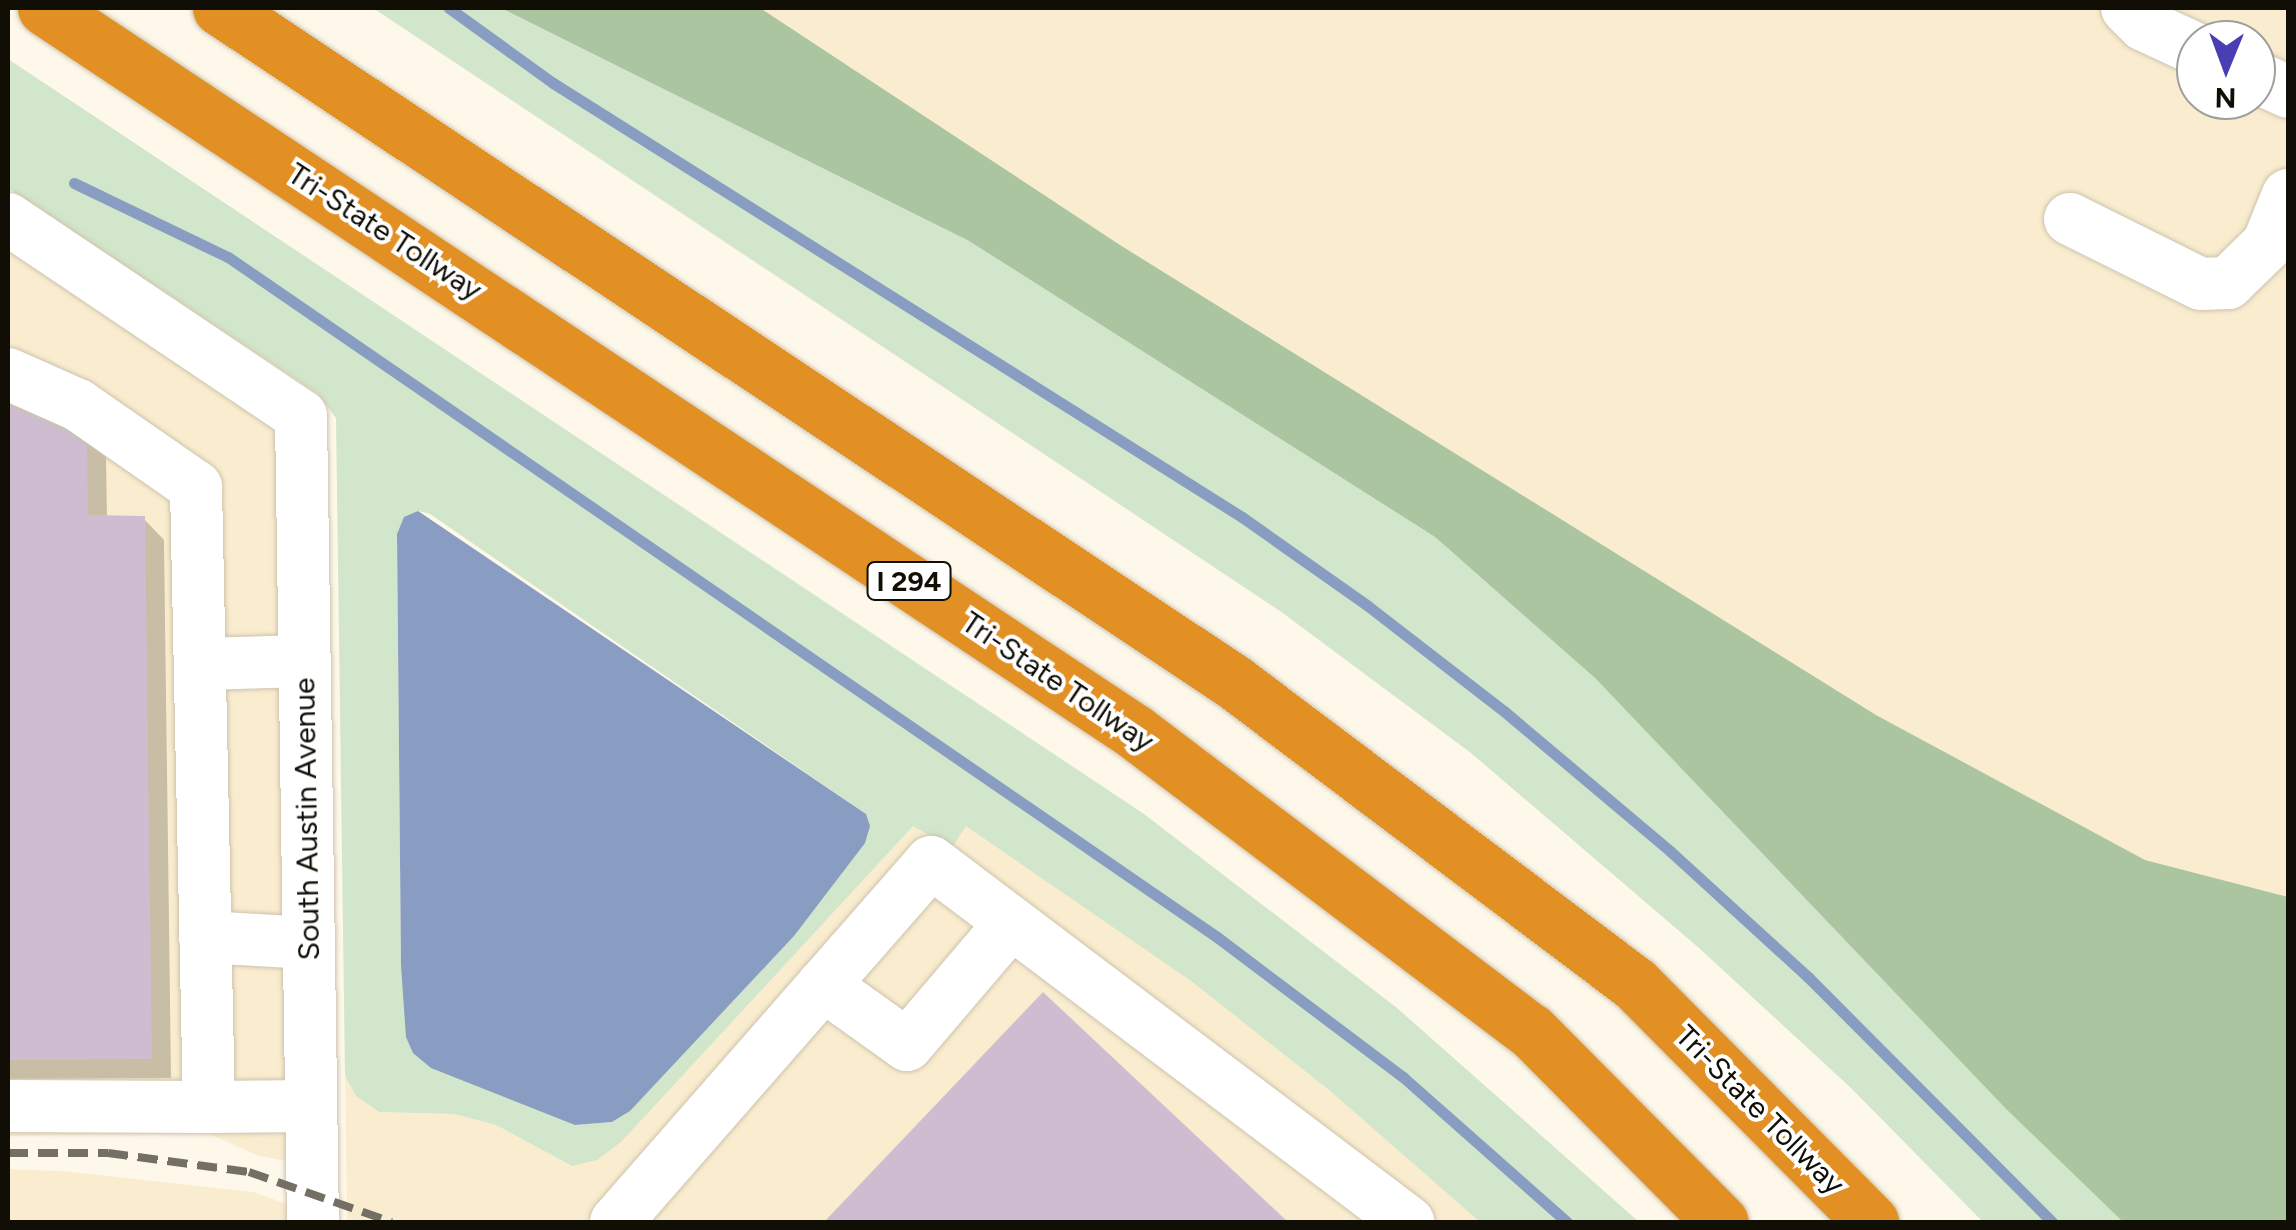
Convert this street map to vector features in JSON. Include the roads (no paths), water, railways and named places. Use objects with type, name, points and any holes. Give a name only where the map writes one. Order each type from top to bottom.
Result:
[{"type":"highway","name":"Tri-State Tollway","points":[[45,8],[1135,732],[1530,1031],[1721,1222]]},
{"type":"highway","name":"Tri-State Tollway","points":[[220,8],[1234,682],[1635,984],[1871,1222]]},
{"type":"street","points":[[2127,8],[2144,25],[2176,40]]},
{"type":"street","points":[[2070,220],[2202,284],[2228,283],[2268,244],[2288,196]]},
{"type":"street","name":"South Austin Avenue","points":[[11,231],[301,416],[313,1222]]},
{"type":"street","points":[[8,374],[78,406],[196,487],[208,1108]]},
{"type":"street","points":[[200,664],[305,661]]},
{"type":"street","points":[[616,1222],[931,862],[1408,1222]]},
{"type":"street","points":[[824,985],[907,1045],[1011,923]]},
{"type":"street","points":[[205,938],[309,943]]},
{"type":"street","points":[[8,1106],[311,1106]]},
{"type":"water","points":[[418,511],[866,814],[870,826],[865,843],[794,936],[630,1111],[612,1122],[575,1125],[431,1068],[413,1053],[406,1037],[401,965],[397,534],[404,517]]},
{"type":"waterway","points":[[449,8],[553,83],[1242,517],[1368,606],[1505,712],[1670,851],[1808,977],[2052,1222]]},
{"type":"waterway","points":[[74,183],[228,257],[1217,937],[1403,1077],[1567,1222]]},
{"type":"railway","points":[[8,1153],[108,1153],[249,1172],[392,1222]]}]
